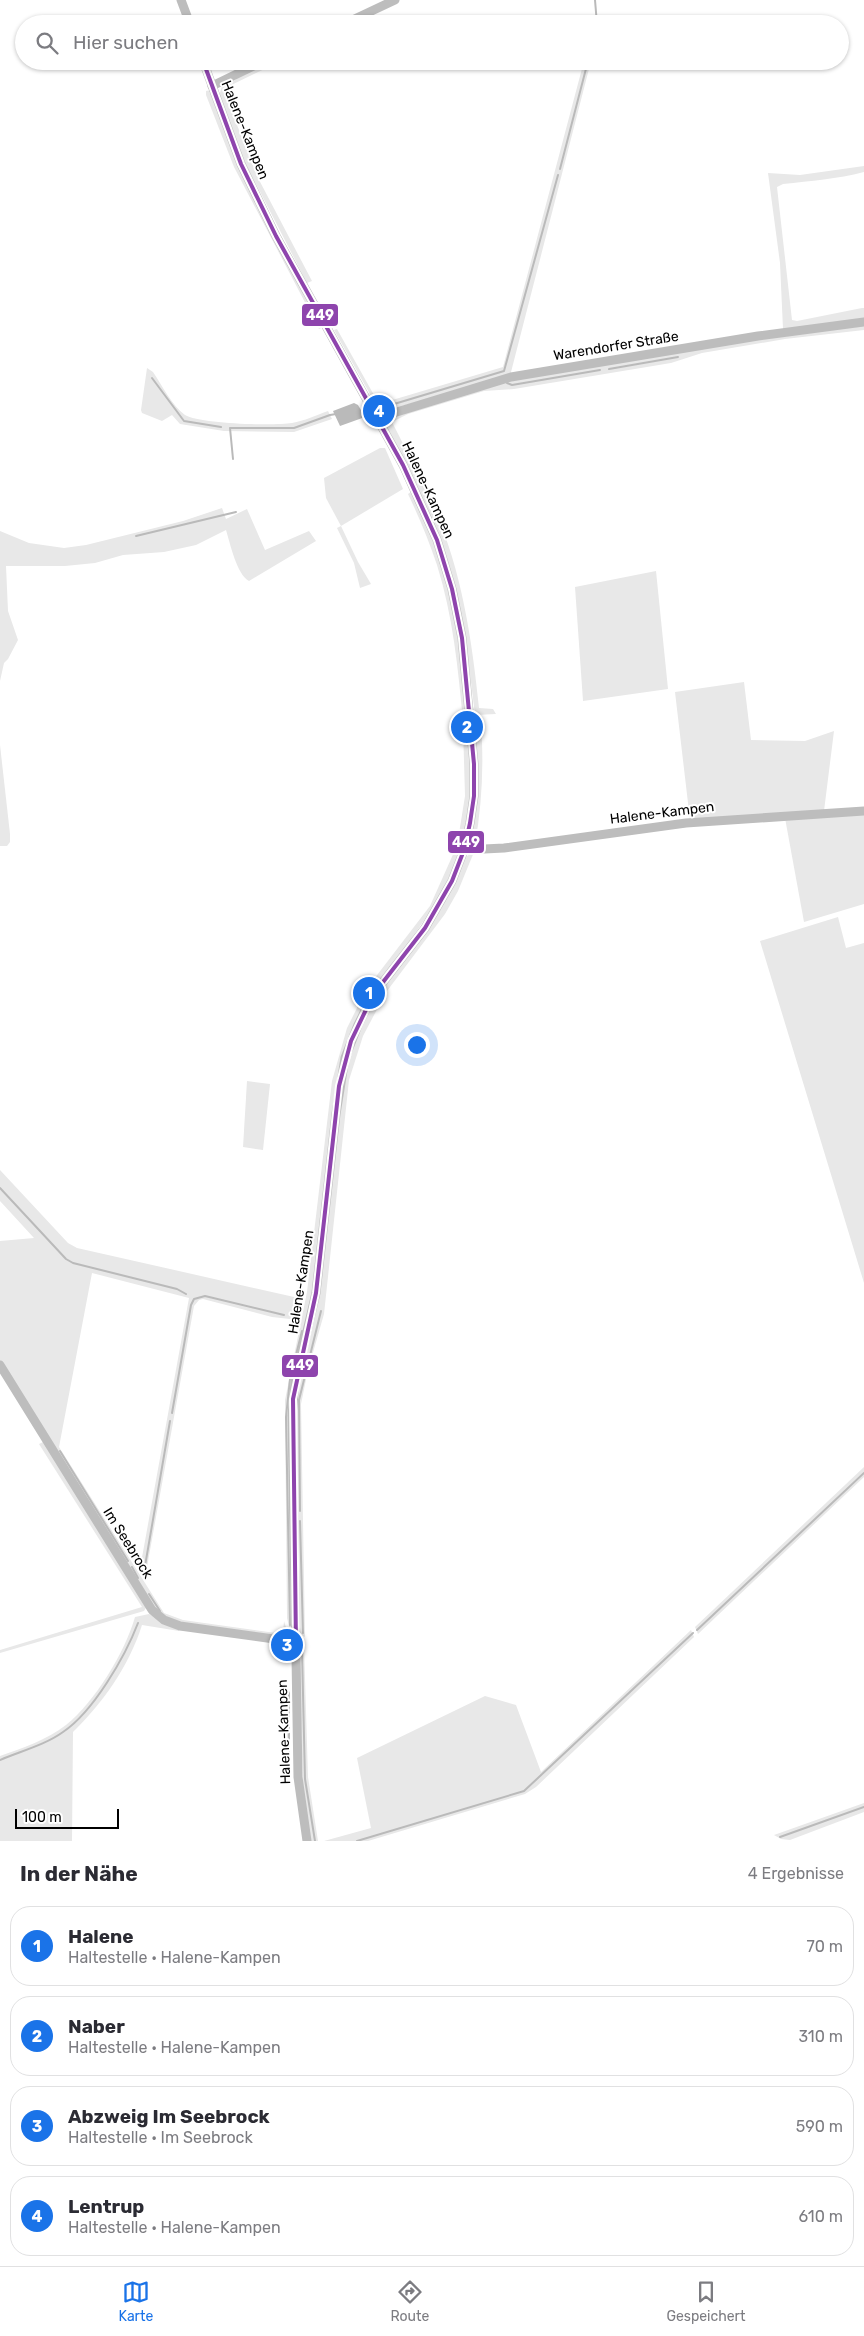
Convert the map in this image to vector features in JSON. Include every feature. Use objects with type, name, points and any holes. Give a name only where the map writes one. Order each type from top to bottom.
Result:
[{"type":"street","points":[[181,0],[187,15]]},
{"type":"street","points":[[363,15],[395,0]]},
{"type":"street","name":"Halene-Kampen","points":[[206,70],[241,164],[276,236],[377,418],[428,517],[446,566],[457,610],[466,667],[474,772],[472,809],[464,850],[452,881],[439,908],[381,983],[369,1003],[351,1041],[343,1068],[316,1293],[293,1399],[298,1777],[307,1841]]},
{"type":"street","points":[[212,86],[245,70]]},
{"type":"street","name":"Warendorfer Straße","points":[[377,418],[511,377],[758,336],[864,322]]},
{"type":"street","name":"Halene-Kampen","points":[[464,850],[504,848],[686,822],[864,810]]},
{"type":"street","name":"Im Seebrock","points":[[0,1365],[152,1610],[164,1620],[180,1626],[296,1642]]},
{"type":"shaded area","points":[[249,70],[262,70],[223,89],[257,176],[312,281],[307,283],[243,159],[219,96],[222,86],[235,80],[239,75]]},
{"type":"shaded area","points":[[582,70],[589,70],[510,376],[380,412],[334,330],[337,329],[379,404],[503,367]]},
{"type":"shaded area","points":[[210,90],[323,327],[319,329],[234,167],[206,95],[206,91]]},
{"type":"shaded area","points":[[864,166],[864,172],[834,178],[783,184],[777,187],[792,320],[797,321],[864,308],[864,319],[783,329],[780,263],[768,173],[800,175]]},
{"type":"shaded area","points":[[864,324],[864,330],[785,339],[702,353],[671,363],[514,389],[484,391],[408,414],[392,422],[429,497],[452,556],[469,631],[479,708],[493,709],[496,714],[475,715],[469,666],[437,530],[385,426],[386,419],[490,385],[610,362]]},
{"type":"shaded area","points":[[147,368],[153,372],[180,411],[193,418],[237,424],[283,424],[301,421],[328,411],[332,419],[294,432],[224,431],[180,424],[172,415],[162,421],[142,413],[141,410]]},
{"type":"shaded area","points":[[354,403],[358,405],[365,417],[340,426],[333,411]]},
{"type":"shaded area","points":[[380,448],[385,448],[403,489],[341,526],[326,498],[324,478]]},
{"type":"shaded area","points":[[411,492],[425,518],[436,545],[451,602],[457,631],[468,718],[463,721],[457,662],[443,584],[424,529],[408,494]]},
{"type":"shaded area","points":[[222,508],[226,519],[247,509],[265,550],[309,531],[316,541],[249,581],[238,566],[226,530],[196,545],[164,552],[123,555],[95,563],[65,566],[6,566],[8,611],[18,640],[4,663],[0,681],[0,531],[29,543],[64,548],[86,545],[183,521]]},
{"type":"shaded area","points":[[341,526],[371,584],[360,588],[354,563],[337,528]]},
{"type":"shaded area","points":[[656,571],[668,689],[583,701],[575,587]]},
{"type":"shaded area","points":[[744,682],[751,740],[805,741],[834,731],[824,811],[690,820],[675,692]]},
{"type":"shaded area","points":[[481,723],[482,784],[475,845],[470,840],[478,760],[475,729]]},
{"type":"shaded area","points":[[463,726],[466,726],[471,765],[470,797],[462,845],[457,846],[465,796]]},
{"type":"shaded area","points":[[0,745],[10,834],[10,842],[7,846],[0,846]]},
{"type":"shaded area","points":[[864,813],[864,904],[804,922],[785,818]]},
{"type":"shaded area","points":[[455,850],[459,854],[434,905],[379,981],[371,983],[430,906]]},
{"type":"shaded area","points":[[474,852],[458,891],[445,914],[387,991],[385,983],[441,909],[465,857]]},
{"type":"shaded area","points":[[838,917],[846,948],[864,943],[864,1283],[760,941]]},
{"type":"shaded area","points":[[367,988],[370,992],[352,1030],[312,1298],[295,1373],[291,1635],[287,1618],[285,1400],[307,1292],[332,1081],[347,1028]]},
{"type":"shaded area","points":[[380,997],[383,998],[363,1036],[349,1080],[324,1314],[308,1370],[301,1404],[305,1637],[300,1634],[296,1426],[298,1391],[320,1287],[340,1105],[347,1069],[357,1037],[374,1001]]},
{"type":"shaded area","points":[[247,1081],[270,1084],[263,1150],[243,1147]]},
{"type":"shaded area","points":[[0,1170],[68,1243],[77,1248],[303,1299],[299,1320],[272,1317],[203,1299],[199,1300],[194,1306],[147,1567],[143,1567],[141,1563],[189,1298],[92,1273],[59,1447],[164,1613],[183,1620],[283,1634],[284,1621],[289,1637],[171,1621],[158,1612],[0,1361],[0,1241],[34,1238],[0,1201]]},
{"type":"shaded area","points":[[45,1441],[147,1606],[144,1611],[0,1653],[0,1650],[142,1607],[39,1444]]},
{"type":"shaded area","points":[[864,1467],[864,1477],[698,1634],[695,1627]]},
{"type":"shaded area","points":[[149,1614],[180,1628],[179,1631],[142,1625],[130,1655],[114,1683],[95,1709],[73,1732],[72,1841],[0,1841],[0,1756],[51,1735],[77,1715],[108,1675],[124,1645],[135,1617]]},
{"type":"shaded area","points":[[691,1630],[694,1637],[536,1787],[525,1794],[368,1841],[324,1841],[371,1828],[357,1758],[485,1696],[516,1705],[541,1772]]},
{"type":"shaded area","points":[[304,1645],[308,1777],[318,1841],[311,1841],[303,1791],[299,1652]]},
{"type":"shaded area","points":[[286,1691],[290,1691],[290,1777],[287,1741]]},
{"type":"shaded area","points":[[864,1803],[864,1812],[790,1840],[781,1839],[774,1835]]},
{"type":"waterway","points":[[595,0],[596,15]]},
{"type":"waterway","points":[[560,169],[586,70]]},
{"type":"waterway","points":[[384,407],[504,371],[558,175]]},
{"type":"waterway","points":[[609,369],[678,357]]},
{"type":"waterway","points":[[507,383],[512,385],[600,370]]},
{"type":"waterway","points":[[152,378],[184,421],[221,427]]},
{"type":"waterway","points":[[233,459],[230,428],[294,428],[336,414]]},
{"type":"waterway","points":[[136,536],[236,512]]},
{"type":"waterway","points":[[0,1188],[66,1259],[73,1263],[177,1289],[186,1294]]},
{"type":"waterway","points":[[172,1413],[191,1305],[194,1299],[205,1296],[284,1315]]},
{"type":"waterway","points":[[300,1511],[299,1400],[321,1311]]},
{"type":"waterway","points":[[290,1625],[286,1417],[290,1379],[302,1331]]},
{"type":"waterway","points":[[145,1566],[170,1421]]},
{"type":"waterway","points":[[60,1451],[128,1561]]},
{"type":"waterway","points":[[697,1630],[864,1473]]},
{"type":"waterway","points":[[300,1521],[303,1633]]},
{"type":"waterway","points":[[132,1567],[138,1578]]},
{"type":"waterway","points":[[149,1594],[160,1611]]},
{"type":"waterway","points":[[0,1760],[49,1741],[74,1723],[86,1711],[107,1683],[125,1652],[138,1623]]},
{"type":"waterway","points":[[357,1841],[524,1791],[693,1633]]},
{"type":"waterway","points":[[302,1651],[305,1779],[315,1841]]},
{"type":"waterway","points":[[289,1693],[289,1758]]},
{"type":"waterway","points":[[780,1837],[864,1807]]},
{"type":"transit line","name":"449","points":[[206,70],[241,164],[276,236],[403,465],[437,540],[452,589],[462,638],[474,764],[474,796],[470,823],[464,850],[452,881],[425,928],[373,995],[351,1041],[339,1086],[316,1293],[293,1399],[296,1645]]},
{"type":"place","name":"Lentrup","points":[[379,411]]},
{"type":"place","name":"Naber","points":[[467,727]]},
{"type":"place","name":"Halene","points":[[369,993]]},
{"type":"place","name":"Abzweig Im Seebrock","points":[[287,1645]]}]
